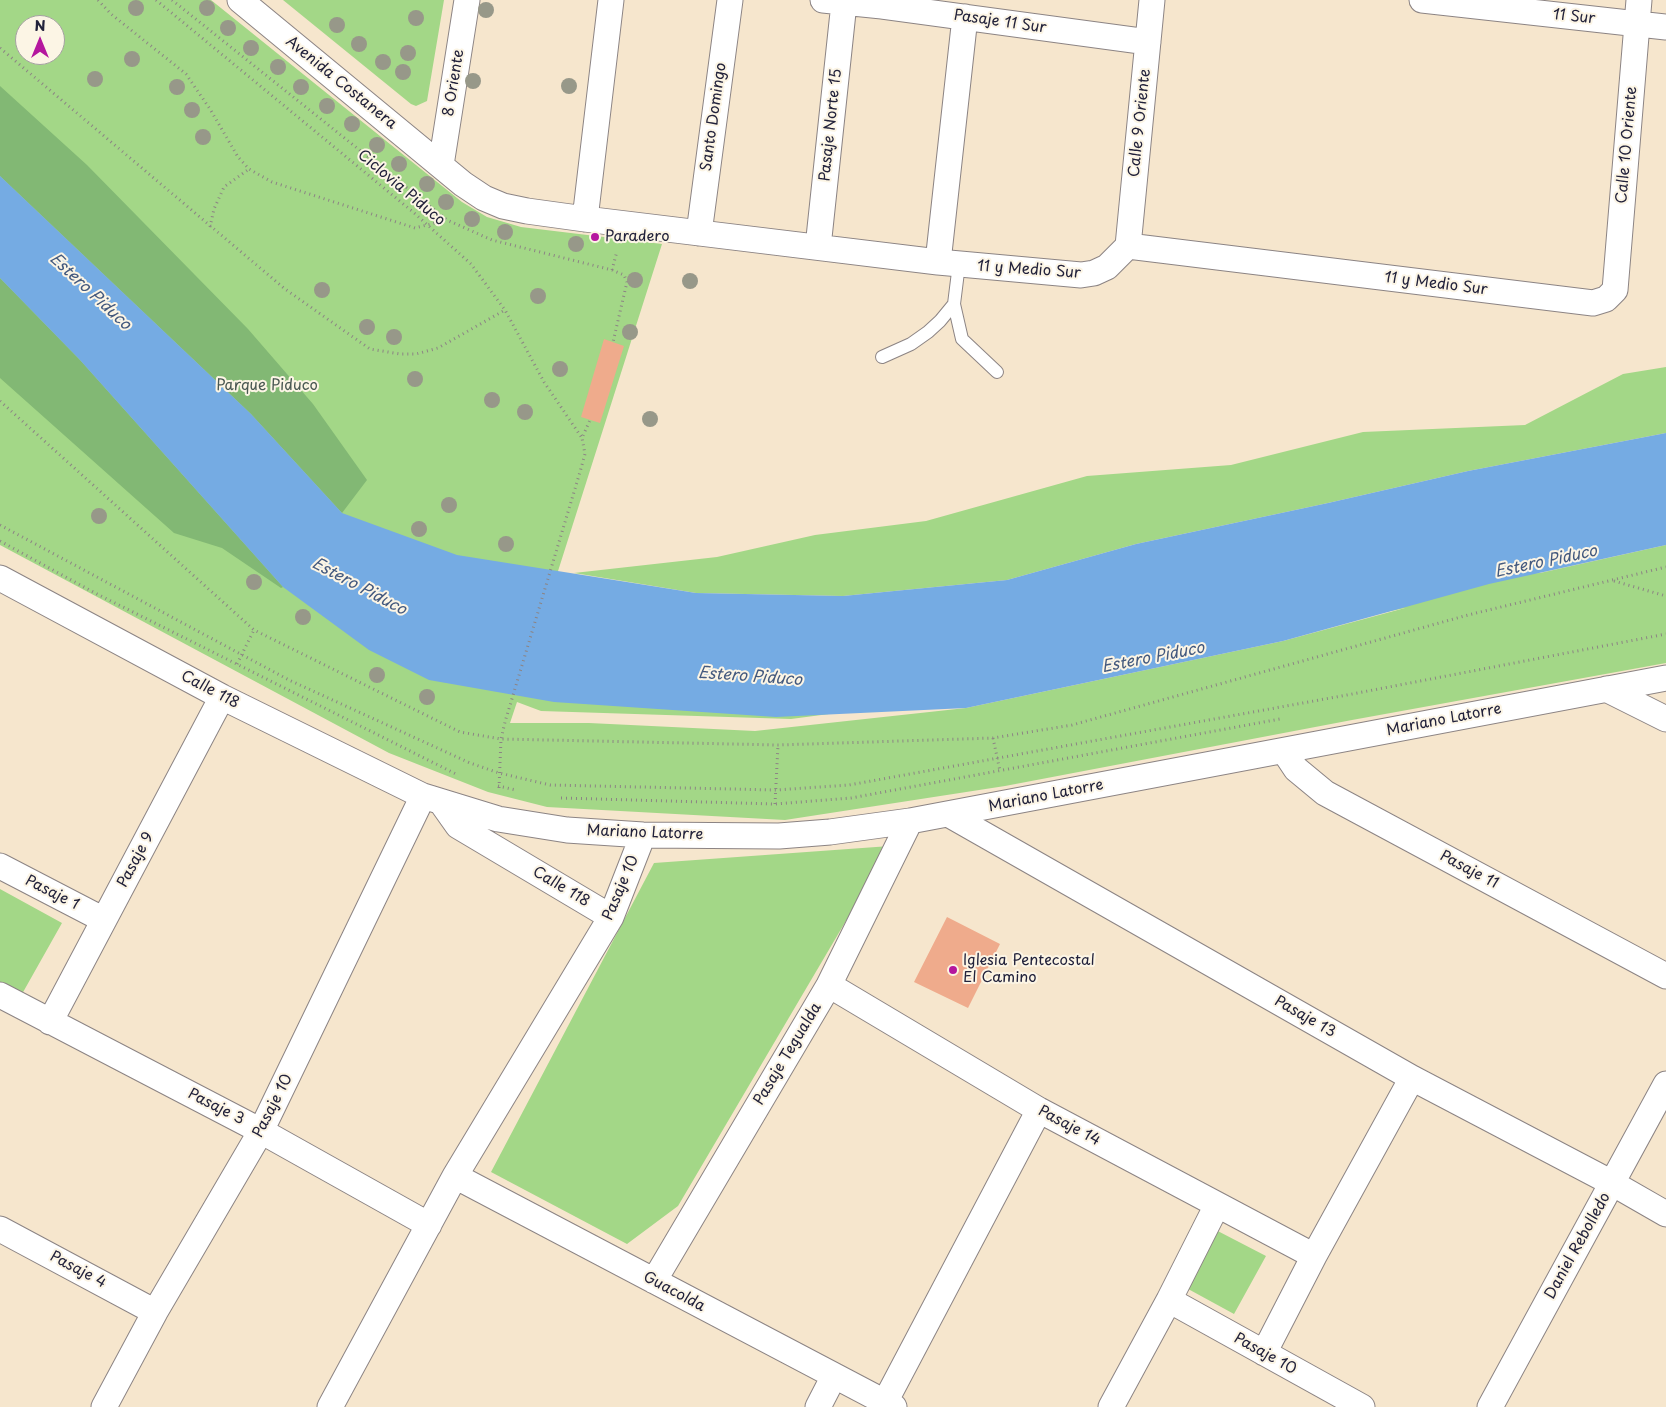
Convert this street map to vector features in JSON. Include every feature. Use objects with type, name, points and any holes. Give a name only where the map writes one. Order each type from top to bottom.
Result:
[{"type":"street","name":"Avenida Costanera","points":[[240,0],[441,165]]},
{"type":"street","name":"8 Oriente","points":[[441,165],[467,0]]},
{"type":"street","points":[[584,218],[611,0]]},
{"type":"street","name":"Santo Domingo","points":[[699,233],[730,0]]},
{"type":"street","name":"Calle 9 Oriente","points":[[1128,246],[1152,0]]},
{"type":"street","name":"11 Sur","points":[[1422,0],[1637,12],[1666,27]]},
{"type":"street","name":"Pasaje 11 Sur","points":[[834,1],[882,3],[965,17],[1148,42]]},
{"type":"street","name":"Pasaje Norte 15","points":[[818,247],[834,1]]},
{"type":"street","name":"Calle 10 Oriente","points":[[1615,290],[1637,12]]},
{"type":"street","points":[[948,263],[965,17]]},
{"type":"street","name":"11 y Medio Sur","points":[[441,165],[463,184],[484,198],[504,206],[527,211],[948,263],[1081,275],[1094,273],[1107,266],[1128,246],[1593,303],[1606,299],[1615,290]]},
{"type":"street","name":"Calle 118","points":[[0,578],[222,697],[432,799],[458,826],[611,917]]},
{"type":"street","name":"Mariano Latorre","points":[[432,799],[498,819],[568,830],[643,835],[779,836],[830,832],[948,814],[1666,678]]},
{"type":"street","points":[[1606,689],[1666,719]]},
{"type":"street","name":"Pasaje 9","points":[[50,1022],[222,697]]},
{"type":"street","name":"Pasaje 11","points":[[1284,751],[1296,769],[1326,793],[1666,976]]},
{"type":"street","name":"Pasaje 10","points":[[104,1407],[155,1312],[261,1131],[432,799]]},
{"type":"street","name":"Pasaje 13","points":[[948,814],[1412,1078],[1612,1183],[1666,1214]]},
{"type":"street","name":"Pasaje Tegualda","points":[[654,1281],[829,985],[910,821]]},
{"type":"street","name":"Pasaje 10","points":[[330,1407],[455,1176],[611,917],[643,835]]},
{"type":"street","name":"Pasaje 1","points":[[0,866],[104,920]]},
{"type":"street","name":"Pasaje 14","points":[[829,985],[1039,1110],[1314,1256]]},
{"type":"street","name":"Pasaje 3","points":[[0,995],[261,1131],[429,1225]]},
{"type":"street","points":[[1264,1353],[1314,1256],[1412,1078]]},
{"type":"street","name":"Daniel Rebolledo","points":[[1490,1407],[1666,1084]]},
{"type":"street","points":[[889,1405],[1039,1110]]},
{"type":"street","name":"Guacolda","points":[[455,1176],[889,1405]]},
{"type":"street","points":[[1111,1407],[1169,1300],[1217,1205]]},
{"type":"street","name":"Pasaje 4","points":[[0,1229],[155,1312]]},
{"type":"street","name":"Pasaje 10","points":[[1169,1300],[1362,1407]]},
{"type":"street","points":[[818,1407],[834,1376]]},
{"type":"lane","points":[[948,263],[962,340],[997,372]]},
{"type":"lane","points":[[882,357],[911,344],[928,332],[954,304]]},
{"type":"path","points":[[98,0],[111,14],[186,74],[210,109],[238,157],[249,169],[272,182],[415,228],[447,220]]},
{"type":"path","name":"Ciclovia Piduco","points":[[156,0],[414,212],[472,264],[505,310],[544,382],[582,438]]},
{"type":"path","points":[[0,48],[285,289],[370,349],[400,354],[416,354],[438,348],[505,310]]},
{"type":"path","points":[[210,227],[214,209],[224,187],[249,169]]},
{"type":"path","points":[[612,270],[624,275],[627,282],[613,342]]},
{"type":"path","points":[[0,401],[254,630],[460,732],[501,739],[778,746],[993,738],[1072,725],[1468,615],[1666,567]]},
{"type":"path","points":[[498,819],[501,739],[580,472],[585,454],[582,438],[590,420]]},
{"type":"path","points":[[0,525],[289,680],[470,763],[499,773],[550,785],[776,790],[849,785],[1347,695],[1666,634]]},
{"type":"path","points":[[0,541],[95,593],[457,775]]},
{"type":"path","points":[[1613,580],[1666,596]]},
{"type":"path","points":[[237,664],[254,630]]},
{"type":"path","points":[[560,798],[775,804],[851,798],[1284,718]]},
{"type":"path","points":[[993,738],[1000,770]]},
{"type":"path","points":[[775,804],[778,746]]},
{"type":"path","points":[[490,784],[525,792]]},
{"type":"green space","name":"Parque Piduco","points":[[0,0],[211,0],[462,202],[487,217],[521,227],[662,244],[545,612],[1540,573],[1666,545],[1666,663],[1005,786],[785,820],[547,807],[488,792],[389,753],[0,545]],"holes":[[[1405,608],[1283,641],[966,708],[755,731],[589,723],[510,723],[517,702],[541,711],[791,719],[1019,689]]]},
{"type":"green space","points":[[283,0],[444,0],[427,101],[416,106],[411,104]]},
{"type":"green space","points":[[0,86],[87,165],[248,329],[313,404],[367,480],[342,513],[251,414],[0,176]]},
{"type":"green space","points":[[0,278],[80,360],[283,587],[281,588],[222,548],[174,533],[0,378]]},
{"type":"green space","points":[[1666,367],[1666,433],[1468,471],[1136,544],[1007,580],[843,596],[696,593],[574,573],[717,557],[815,535],[926,521],[1087,476],[1231,465],[1363,432],[1525,425],[1623,374]]},
{"type":"green space","points":[[890,846],[678,1206],[627,1244],[491,1172],[654,863]]},
{"type":"green space","points":[[0,889],[62,923],[22,994],[0,982]]},
{"type":"green space","points":[[1210,1227],[1266,1256],[1234,1314],[1179,1284]]},
{"type":"water","name":"Estero Piduco","points":[[0,176],[251,414],[342,513],[457,555],[696,593],[843,596],[1007,580],[1136,544],[1468,471],[1666,433],[1666,545],[1489,584],[1283,641],[966,708],[776,717],[554,702],[429,680],[369,650],[283,587],[80,360],[0,278]]},
{"type":"building","points":[[604,339],[624,346],[600,423],[581,417]]},
{"type":"building","name":"Iglesia Pentecostal El Camino","points":[[947,917],[1000,944],[968,1008],[914,982]]},
{"type":"place","name":"Paradero","points":[[595,237]]},
{"type":"place","name":"Iglesia Pentecostal El Camino","points":[[953,970]]}]
